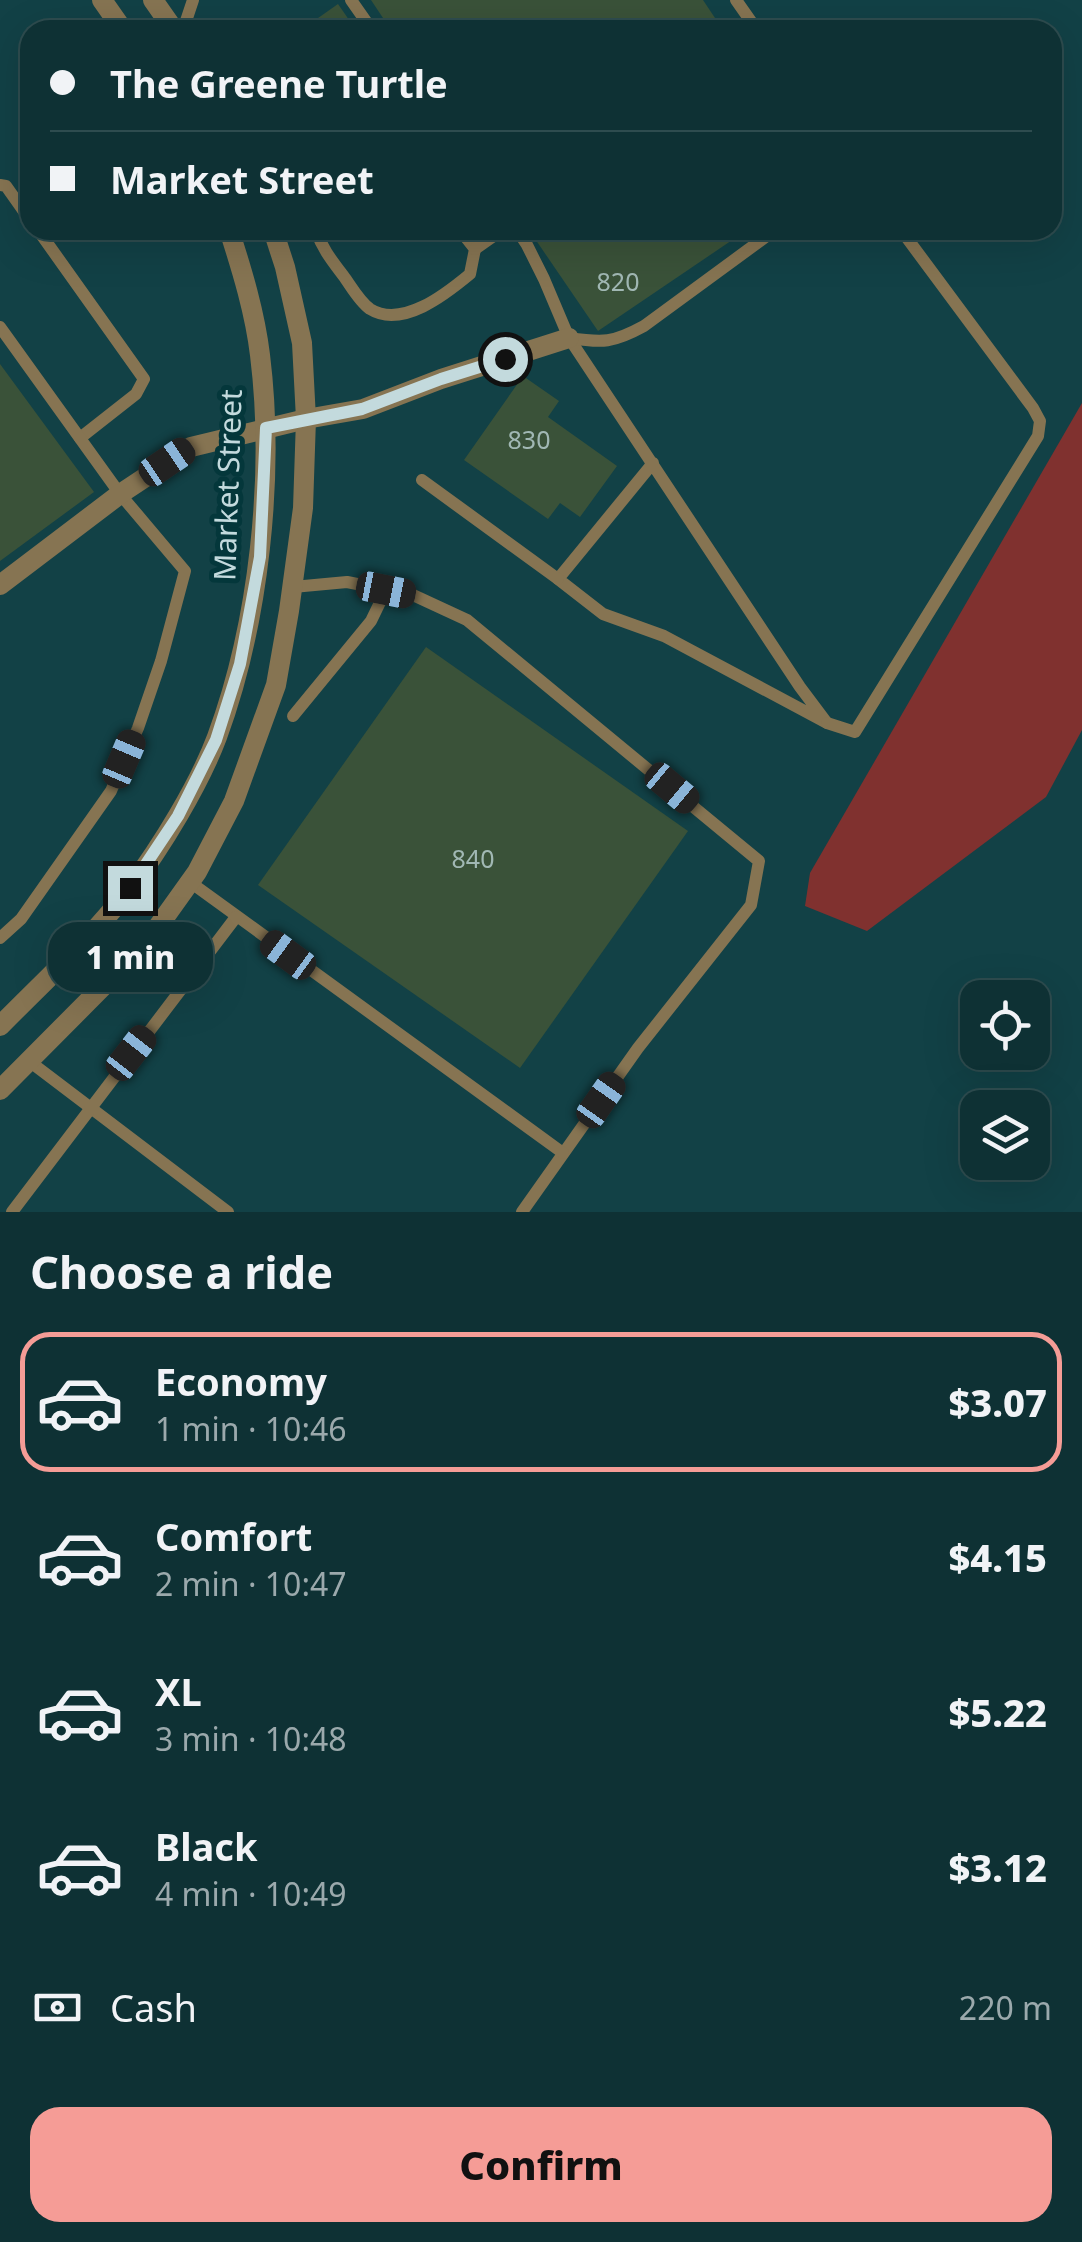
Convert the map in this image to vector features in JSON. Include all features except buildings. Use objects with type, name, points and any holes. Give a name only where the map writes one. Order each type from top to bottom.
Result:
[{"type":"street","name":"Market Street","points":[[0,1026],[130,888],[178,816],[216,740],[240,664],[260,557],[266,428],[260,352],[232,240]]},
{"type":"street","points":[[0,1090],[146,942],[190,882],[234,801],[276,684],[304,508],[306,419],[302,343],[276,240]]},
{"type":"street","points":[[0,586],[120,494],[191,446],[362,409],[569,338]]},
{"type":"lane","points":[[0,185],[6,186],[20,206]]},
{"type":"lane","points":[[45,240],[144,378],[136,394],[80,438]]},
{"type":"lane","points":[[319,240],[366,306],[380,314],[397,315],[418,309],[470,274],[474,249],[467,240]]},
{"type":"lane","points":[[474,249],[487,240]]},
{"type":"lane","points":[[524,240],[569,338],[826,722]]},
{"type":"lane","points":[[569,338],[600,342],[620,339],[644,326],[760,240]]},
{"type":"lane","points":[[422,480],[604,614],[664,636],[826,722],[855,732],[1038,436],[1040,421],[908,240]]},
{"type":"lane","points":[[0,327],[120,494],[185,571],[138,728],[111,791],[21,919],[0,938]]},
{"type":"lane","points":[[558,579],[653,463]]},
{"type":"lane","points":[[293,586],[347,582],[412,595],[467,620],[759,861],[752,906],[638,1048],[522,1212]]},
{"type":"lane","points":[[294,716],[371,621],[386,590]]},
{"type":"lane","points":[[190,882],[564,1153]]},
{"type":"lane","points":[[12,1212],[236,917]]},
{"type":"lane","points":[[30,1061],[228,1212]]},
{"type":"shaded area","points":[[1082,403],[1082,730],[1046,797],[867,931],[805,906],[810,873]]},
{"type":"route","points":[[130,888],[178,816],[216,740],[240,664],[260,557],[266,428],[362,409],[505,359]]}]
